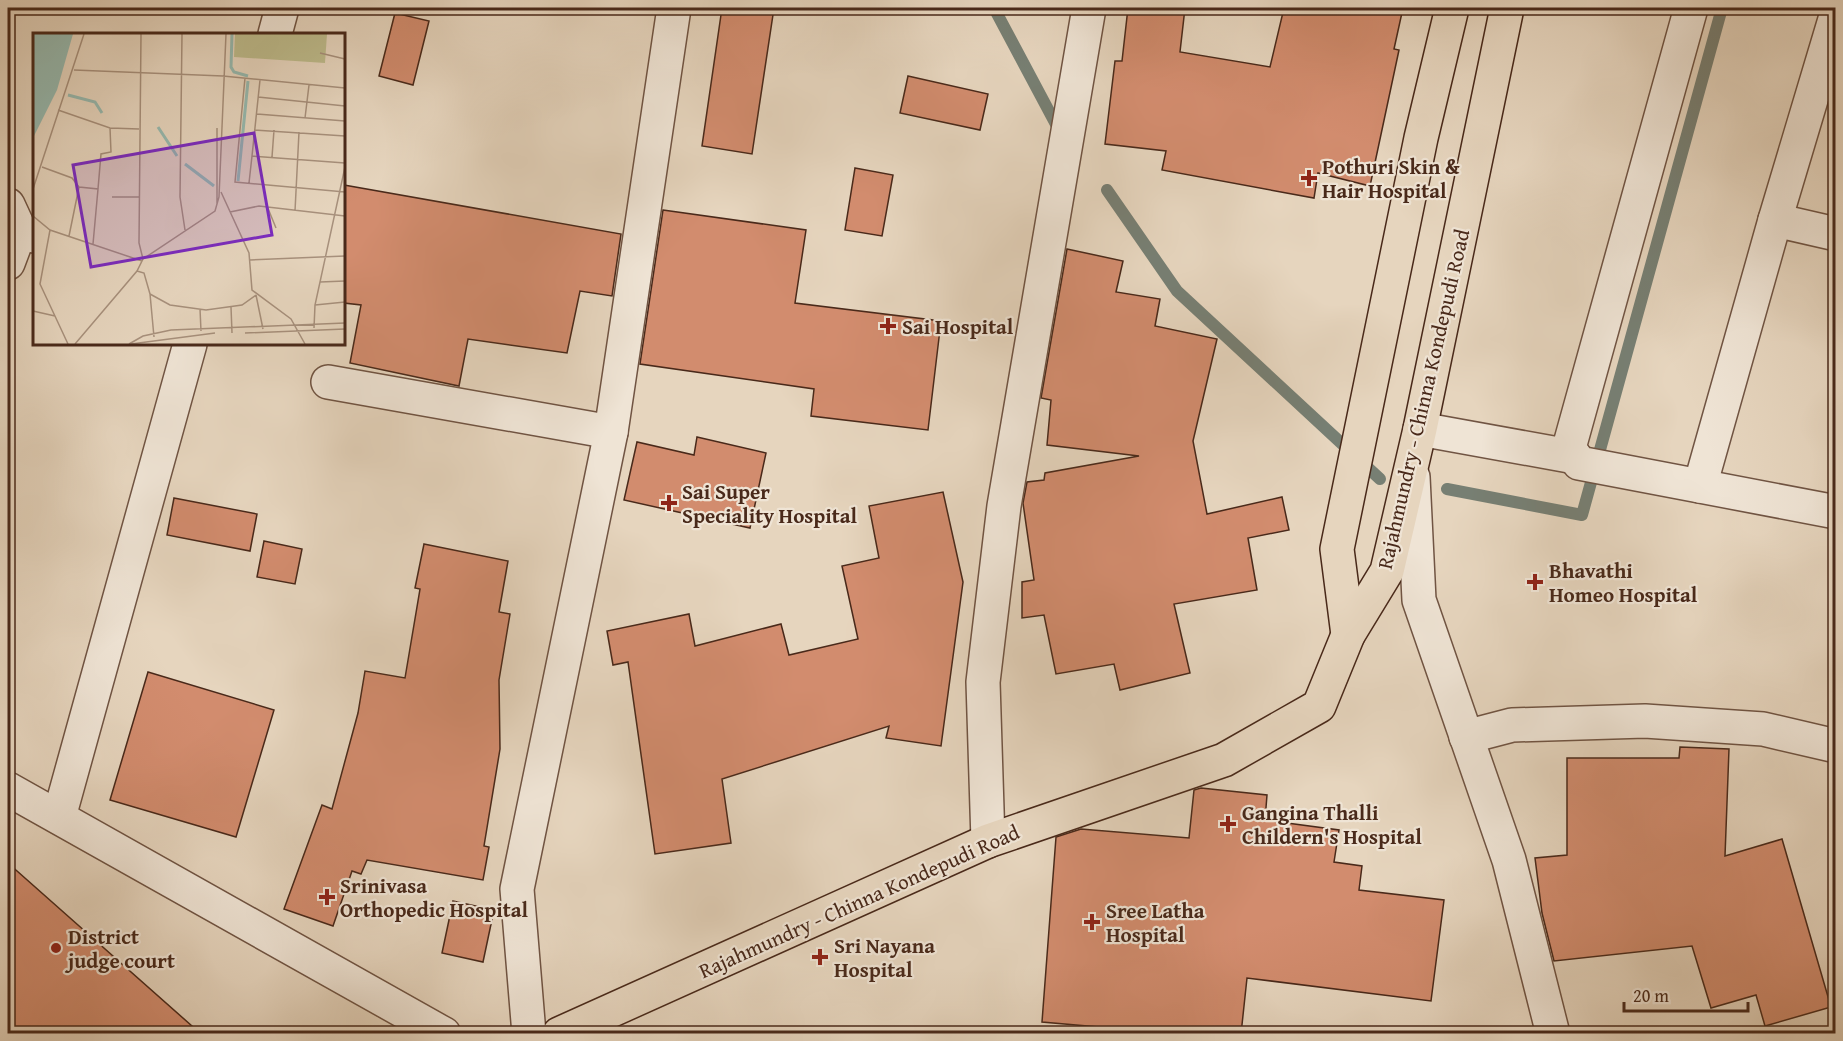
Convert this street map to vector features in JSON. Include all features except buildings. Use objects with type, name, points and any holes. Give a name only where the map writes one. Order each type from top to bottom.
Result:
[{"type":"main road","points":[[1348,635],[1337,549],[1421,138],[1452,8]]},
{"type":"main road","name":"Rajahmundry - Chinna Kondepudi Road","points":[[559,1034],[988,841],[1224,760],[1319,706],[1348,635],[1387,571],[1420,429],[1507,8]]},
{"type":"street","points":[[274,33],[282,8]]},
{"type":"street","points":[[529,1034],[517,888],[611,432],[674,8]]},
{"type":"street","points":[[988,841],[983,682],[1004,506],[1089,8]]},
{"type":"street","points":[[1691,8],[1569,448],[1579,463],[1836,512]]},
{"type":"street","points":[[1700,486],[1775,220],[1836,16]]},
{"type":"street","points":[[1775,220],[1836,234]]},
{"type":"street","points":[[8,263],[21,224]]},
{"type":"street","points":[[59,817],[190,345]]},
{"type":"street","points":[[328,382],[611,432]]},
{"type":"street","points":[[1420,429],[1575,457]]},
{"type":"street","points":[[1412,465],[1419,600],[1509,860],[1553,1034]]},
{"type":"street","points":[[1466,737],[1512,725],[1645,721],[1763,729],[1836,746]]},
{"type":"street","points":[[8,789],[444,1034]]},
{"type":"waterway","points":[[994,8],[1059,130]]},
{"type":"waterway","points":[[1447,489],[1582,515],[1722,8]]},
{"type":"waterway","points":[[1107,190],[1177,291],[1380,479]]},
{"type":"place","name":"Pothuri Skin & Hair Hospital","points":[[1309,178]]},
{"type":"place","name":"Sai Hospital","points":[[888,326]]},
{"type":"place","name":"Sai Super Speciality Hospital","points":[[669,503]]},
{"type":"place","name":"Bhavathi Homeo Hospital","points":[[1535,582]]},
{"type":"place","name":"Gangina Thalli Childern's Hospital","points":[[1228,824]]},
{"type":"place","name":"Srinivasa Orthopedic Hospital","points":[[327,897]]},
{"type":"place","name":"Sree Latha Hospital","points":[[1092,922]]},
{"type":"place","name":"District judge court","points":[[56,948]]},
{"type":"place","name":"Sri Nayana Hospital","points":[[820,957]]}]
